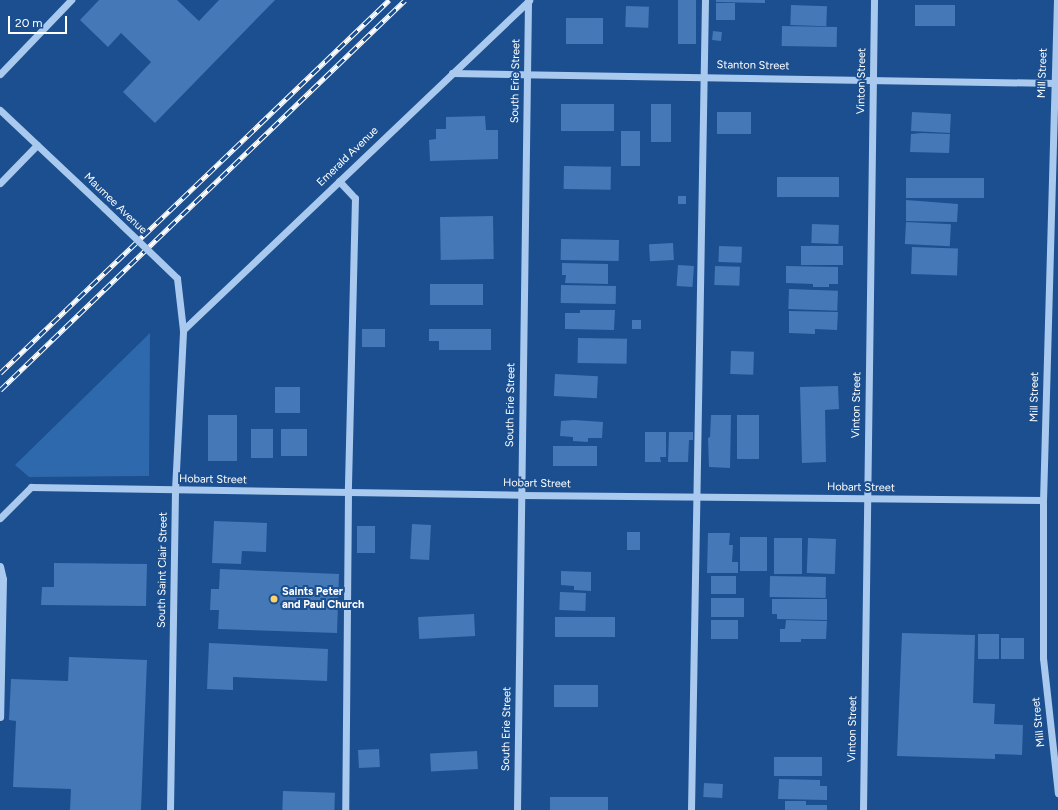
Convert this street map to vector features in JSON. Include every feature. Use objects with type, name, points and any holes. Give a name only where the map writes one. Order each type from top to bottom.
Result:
[{"type":"street","points":[[0,74],[71,0]]},
{"type":"street","name":"Emerald Avenue","points":[[183,330],[528,0]]},
{"type":"street","name":"South Erie Street","points":[[517,810],[528,0]]},
{"type":"street","points":[[691,810],[705,0]]},
{"type":"street","name":"Vinton Street","points":[[863,810],[874,0]]},
{"type":"street","name":"Mill Street","points":[[1057,0],[1043,500],[1043,658],[1058,793]]},
{"type":"street","name":"Stanton Street","points":[[452,73],[1054,83]]},
{"type":"street","name":"Maumee Avenue","points":[[0,110],[177,278],[183,330]]},
{"type":"street","points":[[0,183],[37,145]]},
{"type":"street","points":[[339,181],[355,198],[348,493],[345,810]]},
{"type":"street","name":"South Saint Clair Street","points":[[170,810],[175,490],[183,330]]},
{"type":"street","name":"Hobart Street","points":[[0,518],[31,487],[348,493],[1043,500]]},
{"type":"street","points":[[0,566],[3,579],[0,717]]},
{"type":"shaded area","points":[[150,333],[149,476],[29,477],[15,465]]},
{"type":"building","points":[[99,0],[177,0],[199,21],[219,0],[275,0],[155,123],[123,92],[151,62],[121,33],[108,47],[80,20]]},
{"type":"building","points":[[678,0],[696,0],[696,44],[678,44]]},
{"type":"building","points":[[716,0],[765,0],[765,3],[716,2]]},
{"type":"building","points":[[716,3],[735,3],[735,20],[716,20]]},
{"type":"building","points":[[791,5],[827,6],[826,26],[790,25]]},
{"type":"building","points":[[915,5],[955,5],[955,26],[915,26]]},
{"type":"building","points":[[626,6],[649,7],[648,28],[625,27]]},
{"type":"building","points":[[566,18],[603,18],[603,44],[566,44]]},
{"type":"building","points":[[782,26],[837,27],[837,47],[782,46]]},
{"type":"building","points":[[713,31],[722,32],[721,41],[712,40]]},
{"type":"building","points":[[561,104],[614,104],[614,131],[561,131]]},
{"type":"building","points":[[651,104],[671,104],[671,142],[651,142]]},
{"type":"building","points":[[717,112],[751,112],[751,134],[717,134]]},
{"type":"building","points":[[912,112],[951,114],[950,133],[911,131]]},
{"type":"building","points":[[485,116],[486,130],[498,130],[498,159],[430,161],[429,140],[436,139],[436,129],[446,129],[446,117]]},
{"type":"building","points":[[621,131],[640,131],[640,166],[621,166]]},
{"type":"building","points":[[911,134],[950,134],[949,153],[910,152]]},
{"type":"building","points":[[564,166],[611,167],[611,190],[564,189]]},
{"type":"building","points":[[777,177],[839,177],[839,197],[777,197]]},
{"type":"building","points":[[906,178],[984,178],[984,198],[906,198]]},
{"type":"building","points":[[678,196],[686,196],[686,204],[678,204]]},
{"type":"building","points":[[906,200],[958,204],[957,222],[906,221]]},
{"type":"building","points":[[493,216],[494,259],[441,260],[440,217]]},
{"type":"building","points":[[906,222],[951,224],[950,246],[905,244]]},
{"type":"building","points":[[812,224],[839,225],[838,244],[811,243]]},
{"type":"building","points":[[561,239],[619,240],[619,261],[561,260]]},
{"type":"building","points":[[673,243],[674,260],[650,261],[649,244]]},
{"type":"building","points":[[719,246],[742,247],[741,263],[718,262]]},
{"type":"building","points":[[801,246],[843,246],[843,265],[801,265]]},
{"type":"building","points":[[912,247],[958,249],[957,276],[911,274]]},
{"type":"building","points":[[562,263],[608,264],[608,284],[565,283],[566,275],[562,275]]},
{"type":"building","points":[[678,265],[694,266],[692,287],[677,286]]},
{"type":"building","points":[[715,266],[740,267],[739,286],[714,285]]},
{"type":"building","points":[[786,266],[838,267],[838,284],[829,284],[829,287],[813,287],[813,284],[786,283]]},
{"type":"building","points":[[430,284],[483,284],[483,305],[430,305]]},
{"type":"building","points":[[561,285],[616,286],[616,304],[561,303]]},
{"type":"building","points":[[789,289],[838,291],[837,311],[788,309]]},
{"type":"building","points":[[580,310],[615,310],[614,330],[565,329],[565,313],[580,313]]},
{"type":"building","points":[[789,311],[838,312],[837,330],[815,329],[815,334],[789,333]]},
{"type":"building","points":[[632,320],[641,320],[641,329],[632,329]]},
{"type":"building","points":[[362,329],[385,329],[385,347],[362,347]]},
{"type":"building","points":[[429,329],[491,329],[491,350],[439,350],[439,341],[429,341]]},
{"type":"building","points":[[578,338],[627,339],[627,364],[578,363]]},
{"type":"building","points":[[731,351],[754,352],[753,375],[730,374]]},
{"type":"building","points":[[555,374],[598,376],[597,398],[554,396]]},
{"type":"building","points":[[838,386],[839,409],[825,410],[826,462],[802,463],[800,387]]},
{"type":"building","points":[[275,387],[300,387],[300,413],[275,413]]},
{"type":"building","points":[[208,415],[237,415],[237,461],[208,461]]},
{"type":"building","points":[[711,415],[731,415],[730,468],[709,467],[708,438],[710,437]]},
{"type":"building","points":[[737,415],[759,415],[759,459],[737,459]]},
{"type":"building","points":[[574,420],[603,422],[602,438],[588,438],[588,442],[573,441],[573,437],[560,436],[561,421]]},
{"type":"building","points":[[251,429],[273,429],[273,458],[251,458]]},
{"type":"building","points":[[281,429],[307,429],[307,456],[281,456]]},
{"type":"building","points":[[645,432],[666,432],[666,457],[660,457],[661,462],[645,462]]},
{"type":"building","points":[[669,432],[693,432],[693,440],[689,440],[688,462],[668,462]]},
{"type":"building","points":[[553,446],[597,446],[597,466],[553,466]]},
{"type":"building","points":[[214,521],[267,523],[266,552],[242,551],[241,564],[212,563]]},
{"type":"building","points":[[412,524],[431,525],[429,560],[410,559]]},
{"type":"building","points":[[357,526],[375,526],[375,553],[357,553]]},
{"type":"building","points":[[627,532],[640,532],[640,550],[627,550]]},
{"type":"building","points":[[708,533],[730,533],[729,545],[733,545],[732,562],[738,562],[738,573],[707,573]]},
{"type":"building","points":[[740,537],[767,537],[767,571],[740,571]]},
{"type":"building","points":[[774,538],[802,538],[802,574],[774,574]]},
{"type":"building","points":[[808,538],[836,539],[835,574],[807,573]]},
{"type":"building","points":[[54,563],[147,564],[146,606],[41,605],[42,587],[54,587]]},
{"type":"building","name":"Saints Peter and Paul Church","points":[[220,569],[339,574],[337,633],[218,629],[219,610],[210,610],[211,589],[219,589]]},
{"type":"building","points":[[561,571],[591,572],[591,591],[574,590],[574,586],[561,585]]},
{"type":"building","points":[[711,576],[736,576],[736,594],[711,594]]},
{"type":"building","points":[[770,576],[826,577],[826,598],[770,597]]},
{"type":"building","points":[[560,592],[586,593],[585,611],[559,610]]},
{"type":"building","points":[[711,598],[744,598],[744,617],[711,617]]},
{"type":"building","points":[[772,599],[827,599],[827,620],[777,619],[777,614],[772,614]]},
{"type":"building","points":[[474,614],[475,636],[419,639],[418,617]]},
{"type":"building","points":[[555,617],[615,617],[615,637],[555,637]]},
{"type":"building","points":[[711,620],[738,620],[738,639],[711,639]]},
{"type":"building","points":[[786,620],[827,621],[826,639],[801,639],[801,642],[780,642],[780,629],[785,629]]},
{"type":"building","points":[[902,633],[975,635],[973,703],[995,704],[994,724],[1023,725],[1022,755],[995,754],[995,759],[897,756]]},
{"type":"building","points":[[978,634],[999,634],[999,659],[978,659]]},
{"type":"building","points":[[1001,638],[1024,638],[1024,659],[1001,659]]},
{"type":"building","points":[[209,643],[328,649],[327,681],[233,677],[233,690],[207,689]]},
{"type":"building","points":[[69,657],[147,660],[141,810],[70,810],[71,789],[13,787],[16,721],[9,720],[11,679],[68,681]]},
{"type":"building","points":[[554,685],[598,685],[598,707],[554,707]]},
{"type":"building","points":[[379,749],[380,767],[359,768],[358,750]]},
{"type":"building","points":[[477,751],[478,769],[431,771],[430,753]]},
{"type":"building","points":[[774,757],[822,757],[822,776],[774,776]]},
{"type":"building","points":[[779,779],[820,780],[820,786],[827,786],[827,800],[778,799]]},
{"type":"building","points":[[704,783],[723,784],[722,798],[703,797]]},
{"type":"building","points":[[283,791],[335,793],[334,810],[282,810]]},
{"type":"building","points":[[550,797],[608,797],[608,810],[550,810]]},
{"type":"building","points":[[785,801],[806,801],[806,805],[827,805],[827,810],[785,810]]},
{"type":"railway","points":[[0,373],[389,0]]},
{"type":"railway","points":[[0,390],[405,0]]},
{"type":"place","name":"Saints Peter and Paul Church","points":[[274,599]]}]
